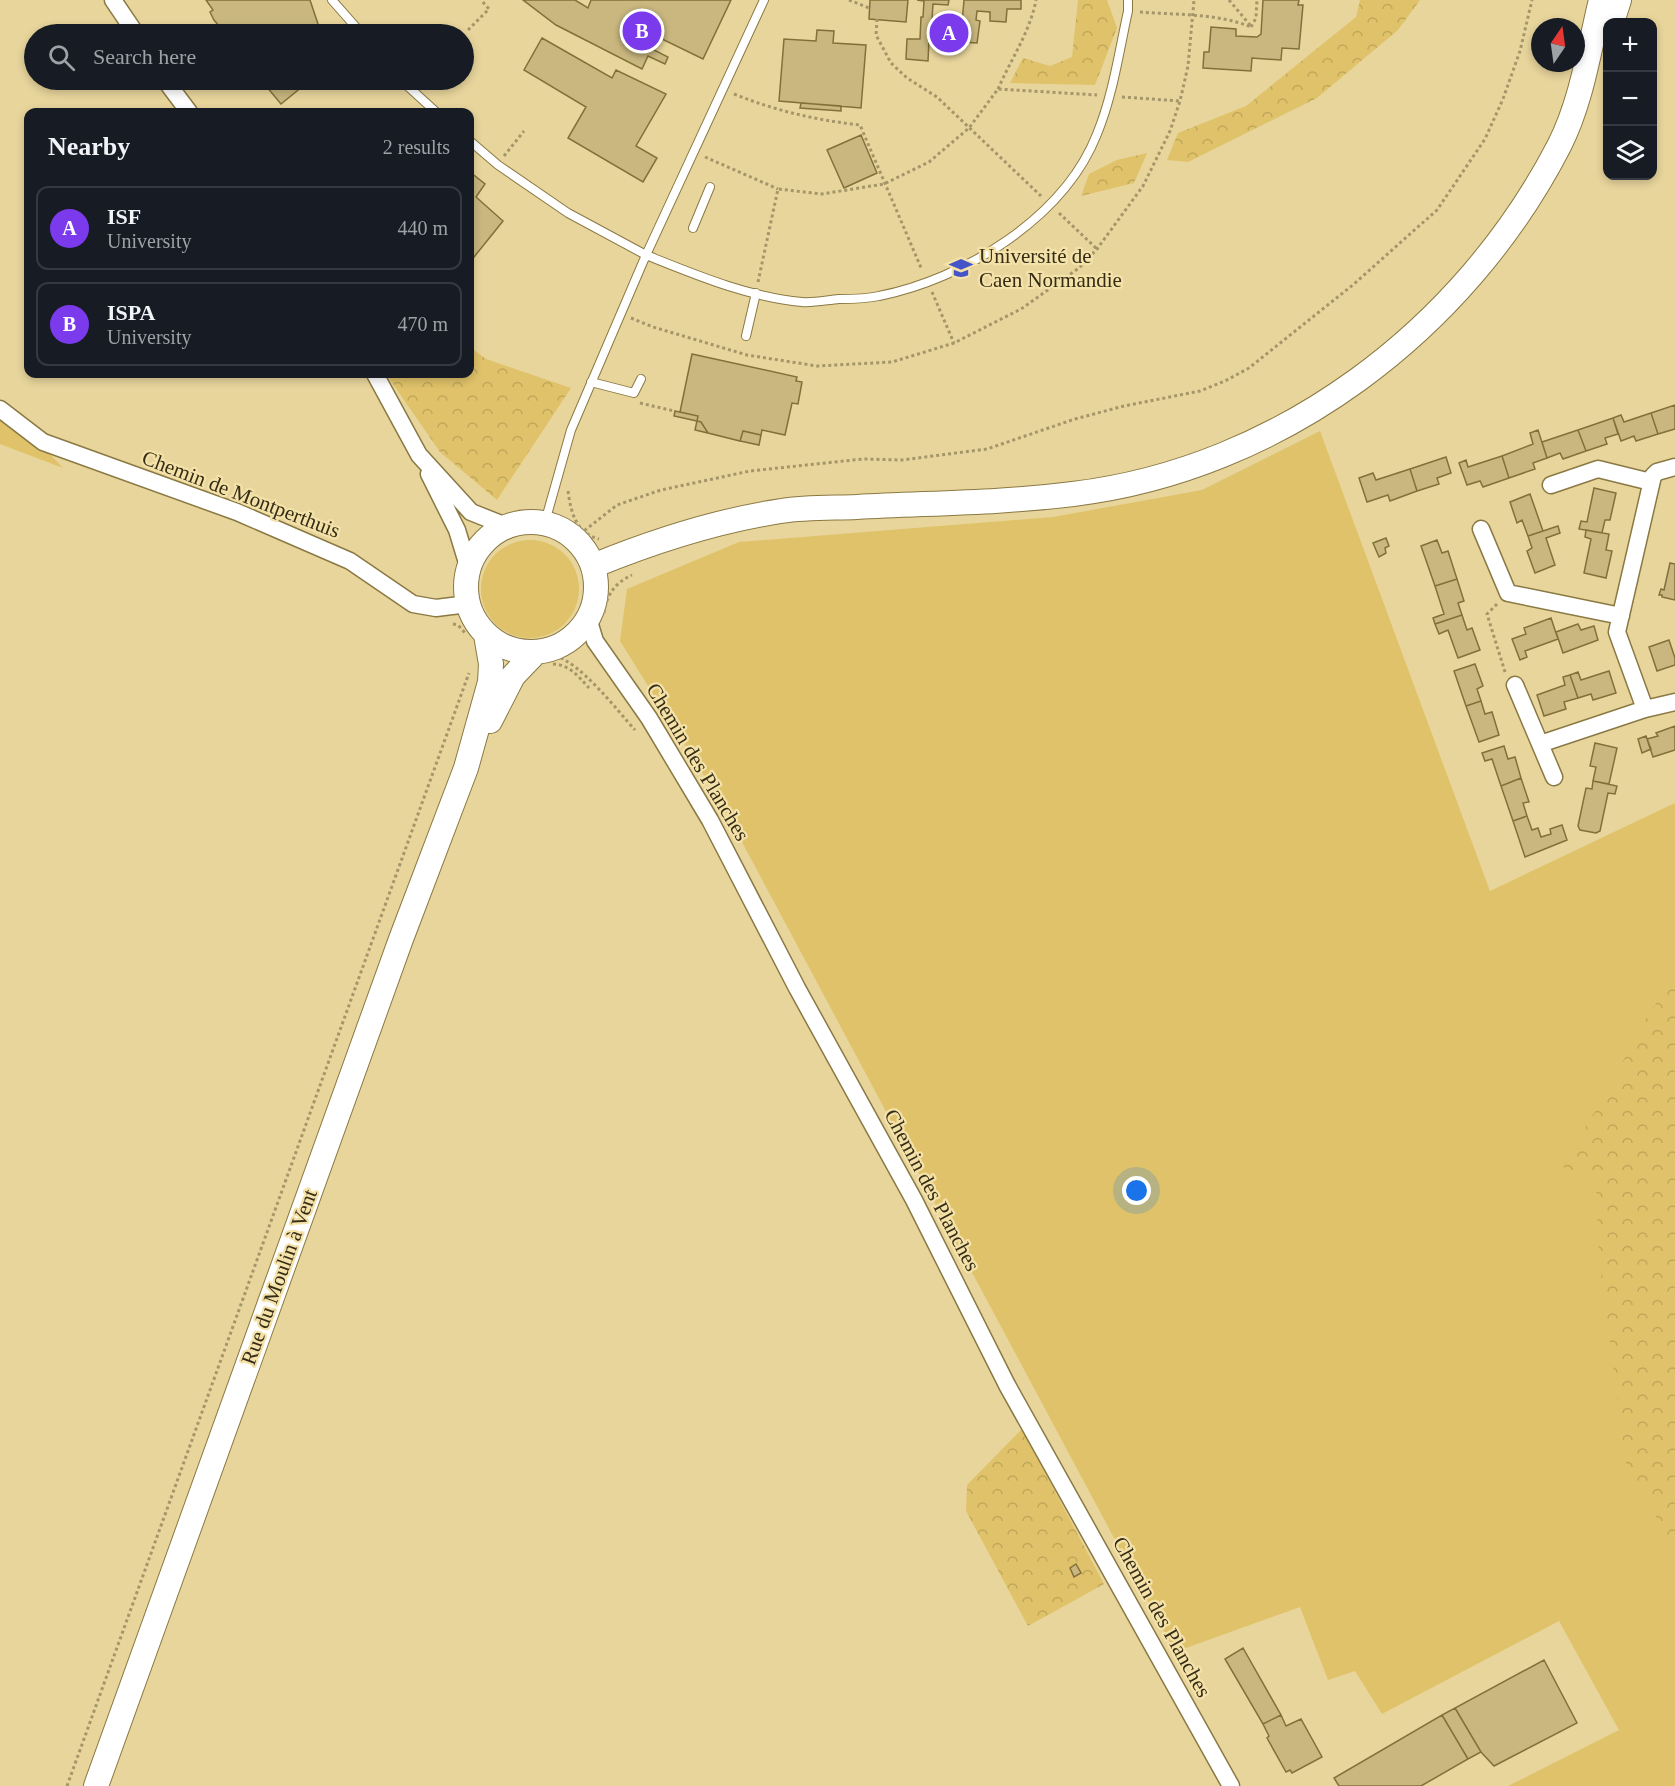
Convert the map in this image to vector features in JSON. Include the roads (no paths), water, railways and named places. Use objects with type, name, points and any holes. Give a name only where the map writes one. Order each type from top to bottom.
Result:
[{"type":"main road","points":[[593,566],[636,549],[714,524],[784,510],[1075,494],[1162,477],[1258,440],[1325,404],[1397,350],[1443,308],[1480,267],[1515,220],[1559,145],[1577,101],[1601,0]]},
{"type":"main road","points":[[1613,18],[1619,0]]},
{"type":"main road","points":[[1577,101],[1588,85],[1603,50]]},
{"type":"main road","points":[[466,768],[513,676],[543,658],[596,617],[596,584],[593,566],[586,551],[575,538],[561,528],[544,522],[531,521],[506,526],[489,536],[477,549],[468,566],[465,579],[468,604],[475,621],[486,634],[514,650],[543,658]]},
{"type":"main road","points":[[466,768],[490,682],[491,664],[486,634]]},
{"type":"main road","name":"Rue du Moulin à Vent","points":[[96,1786],[397,950],[466,768]]},
{"type":"street","points":[[113,0],[129,24]]},
{"type":"street","points":[[172,90],[186,108]]},
{"type":"street","points":[[377,378],[457,530],[468,566]]},
{"type":"street","name":"Chemin de Montperthuis","points":[[0,409],[43,442],[237,512],[350,561],[413,604],[436,608],[468,604]]},
{"type":"street","points":[[419,455],[471,512],[506,526]]},
{"type":"street","points":[[1645,709],[1617,632],[1651,482],[1657,472],[1675,467]]},
{"type":"street","points":[[1551,485],[1598,469],[1651,482]]},
{"type":"street","points":[[1481,529],[1508,593],[1621,616]]},
{"type":"street","name":"Chemin des Planches","points":[[596,617],[595,641],[649,718],[710,820],[797,988],[914,1200],[1007,1385],[1231,1786]]},
{"type":"street","points":[[1515,685],[1554,777]]},
{"type":"street","points":[[1540,744],[1645,709],[1675,702]]},
{"type":"lane","points":[[332,0],[353,24]]},
{"type":"lane","points":[[544,522],[571,430],[591,382],[646,255],[765,0]]},
{"type":"lane","points":[[474,144],[498,165],[568,213],[646,255],[697,276],[756,293],[804,302],[878,297],[927,283],[987,254],[1050,205],[1077,172],[1097,136],[1110,96],[1128,11],[1128,0]]},
{"type":"lane","points":[[412,90],[432,108]]},
{"type":"lane","points":[[693,228],[710,187]]},
{"type":"lane","points":[[747,336],[756,293]]},
{"type":"lane","points":[[591,382],[634,393],[641,379]]},
{"type":"place","name":"ISPA","points":[[642,31]]},
{"type":"place","name":"ISF","points":[[949,33]]},
{"type":"place","name":"Université de Caen Normandie","points":[[961,268]]}]
